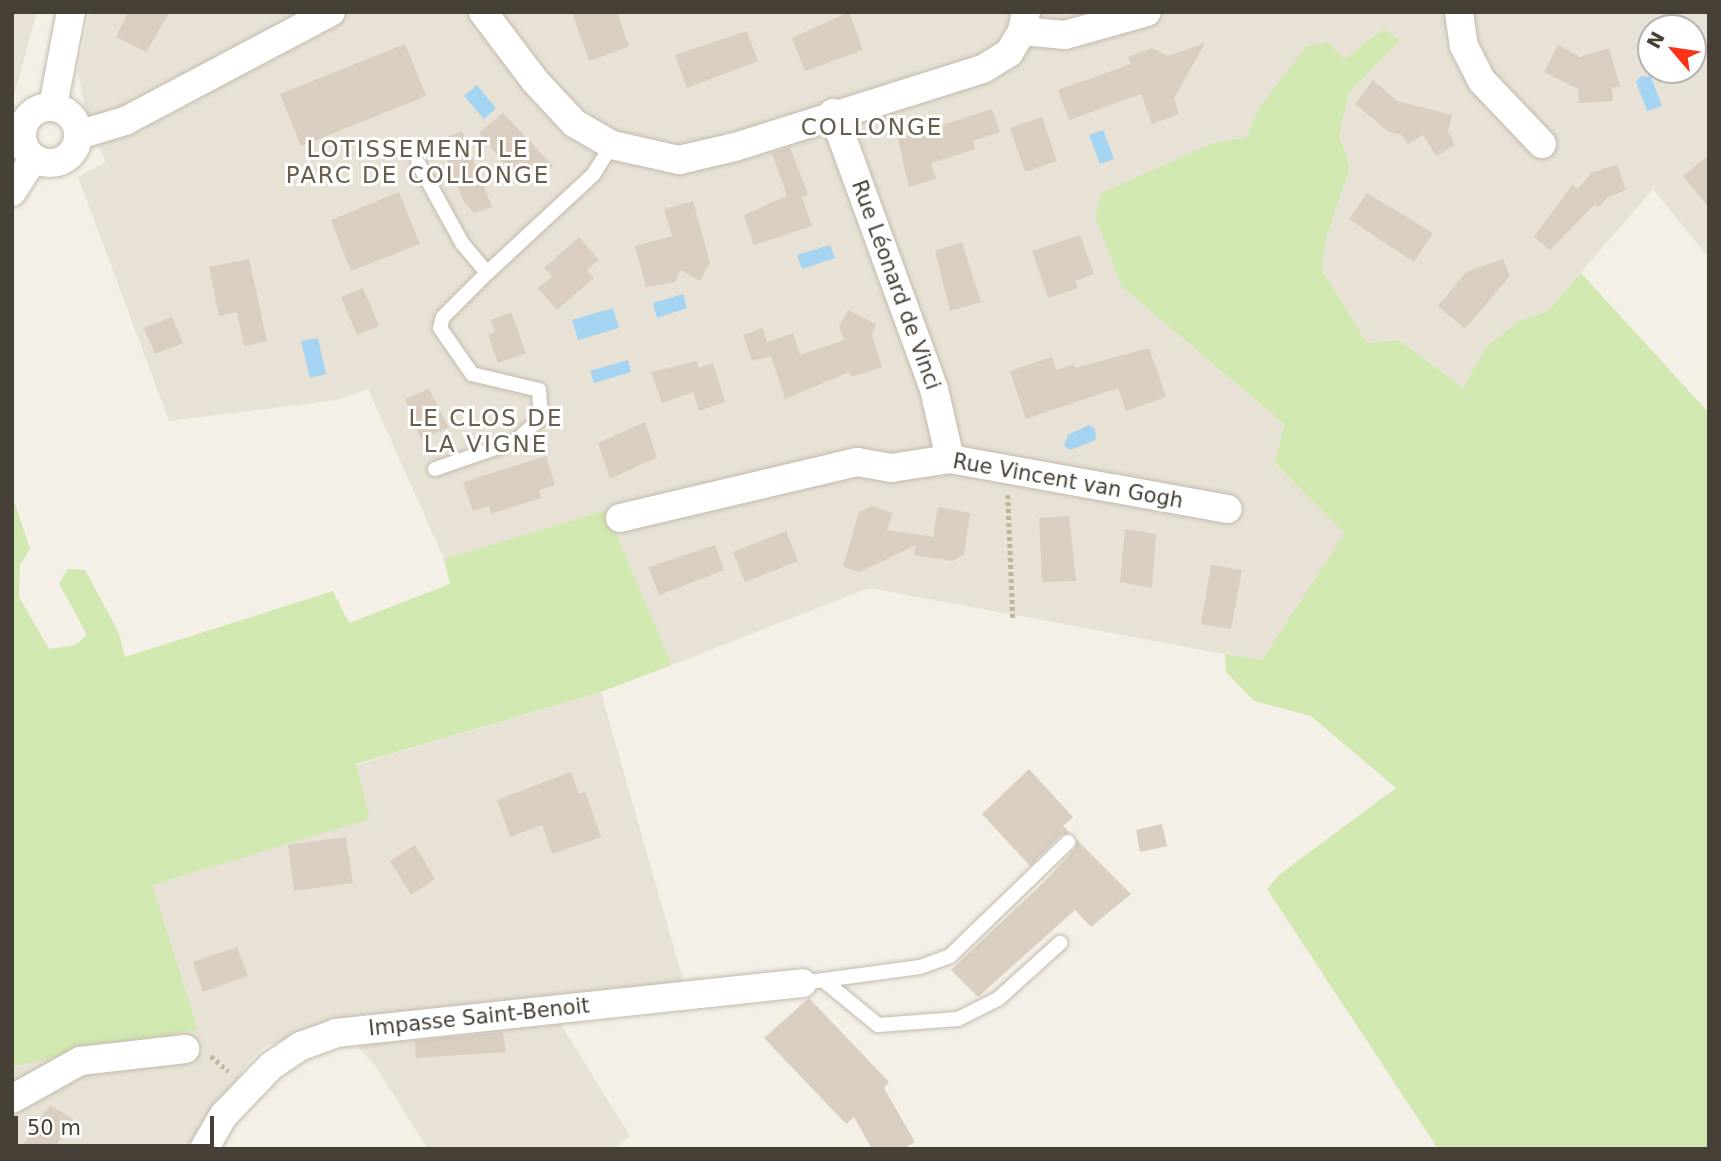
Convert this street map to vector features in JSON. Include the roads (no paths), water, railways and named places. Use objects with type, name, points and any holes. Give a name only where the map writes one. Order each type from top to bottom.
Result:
[{"type":"street","points":[[53,106],[71,12]]},
{"type":"street","points":[[78,135],[125,121],[331,12]]},
{"type":"street","points":[[483,12],[553,102],[574,123],[612,145],[679,160],[735,147],[833,113],[983,69],[1010,53],[1024,22],[1065,35],[1147,12]]},
{"type":"street","points":[[1459,12],[1464,46],[1482,81],[1542,144]]},
{"type":"street","points":[[53,106],[66,111],[78,135],[73,150],[62,160],[48,163],[34,158],[24,147],[21,132],[27,118],[38,108],[53,106]]},
{"type":"street","name":"Rue Léonard de Vinci","points":[[833,113],[934,389],[950,459]]},
{"type":"street","points":[[12,192],[34,158]]},
{"type":"street","name":"Rue Vincent van Gogh","points":[[620,518],[857,462],[891,468],[950,459],[1228,509]]},
{"type":"street","name":"Impasse Saint-Benoit","points":[[204,1149],[244,1091],[301,1046],[336,1033],[813,982]]},
{"type":"street","points":[[12,1099],[80,1061],[185,1049]]},
{"type":"lane","points":[[435,470],[516,441],[541,418],[539,390],[472,374],[440,328],[443,317],[486,272],[593,175],[612,145]]},
{"type":"lane","points":[[418,163],[462,243],[486,272]]},
{"type":"lane","points":[[813,982],[920,967],[950,956],[1068,842]]},
{"type":"lane","points":[[813,982],[878,1025],[958,1018],[998,999],[1060,943]]},
{"type":"water","points":[[1636,82],[1654,84],[1662,106],[1647,111]]},
{"type":"water","points":[[477,85],[496,108],[484,119],[464,96]]},
{"type":"water","points":[[1103,130],[1114,159],[1100,164],[1089,135]]},
{"type":"water","points":[[830,245],[835,258],[802,269],[797,255]]},
{"type":"water","points":[[683,294],[687,308],[657,318],[653,303]]},
{"type":"water","points":[[613,308],[619,328],[578,340],[572,320]]},
{"type":"water","points":[[318,338],[326,374],[310,378],[301,341]]},
{"type":"water","points":[[628,360],[631,372],[594,383],[590,371]]},
{"type":"water","points":[[1089,425],[1095,429],[1096,440],[1070,450],[1064,445],[1068,435]]},
{"type":"district","name":"COLLONGE","points":[[872,127]]},
{"type":"district","name":"LOTISSEMENT LE PARC DE COLLONGE","points":[[418,162]]},
{"type":"district","name":"LE CLOS DE LA VIGNE","points":[[486,431]]}]
